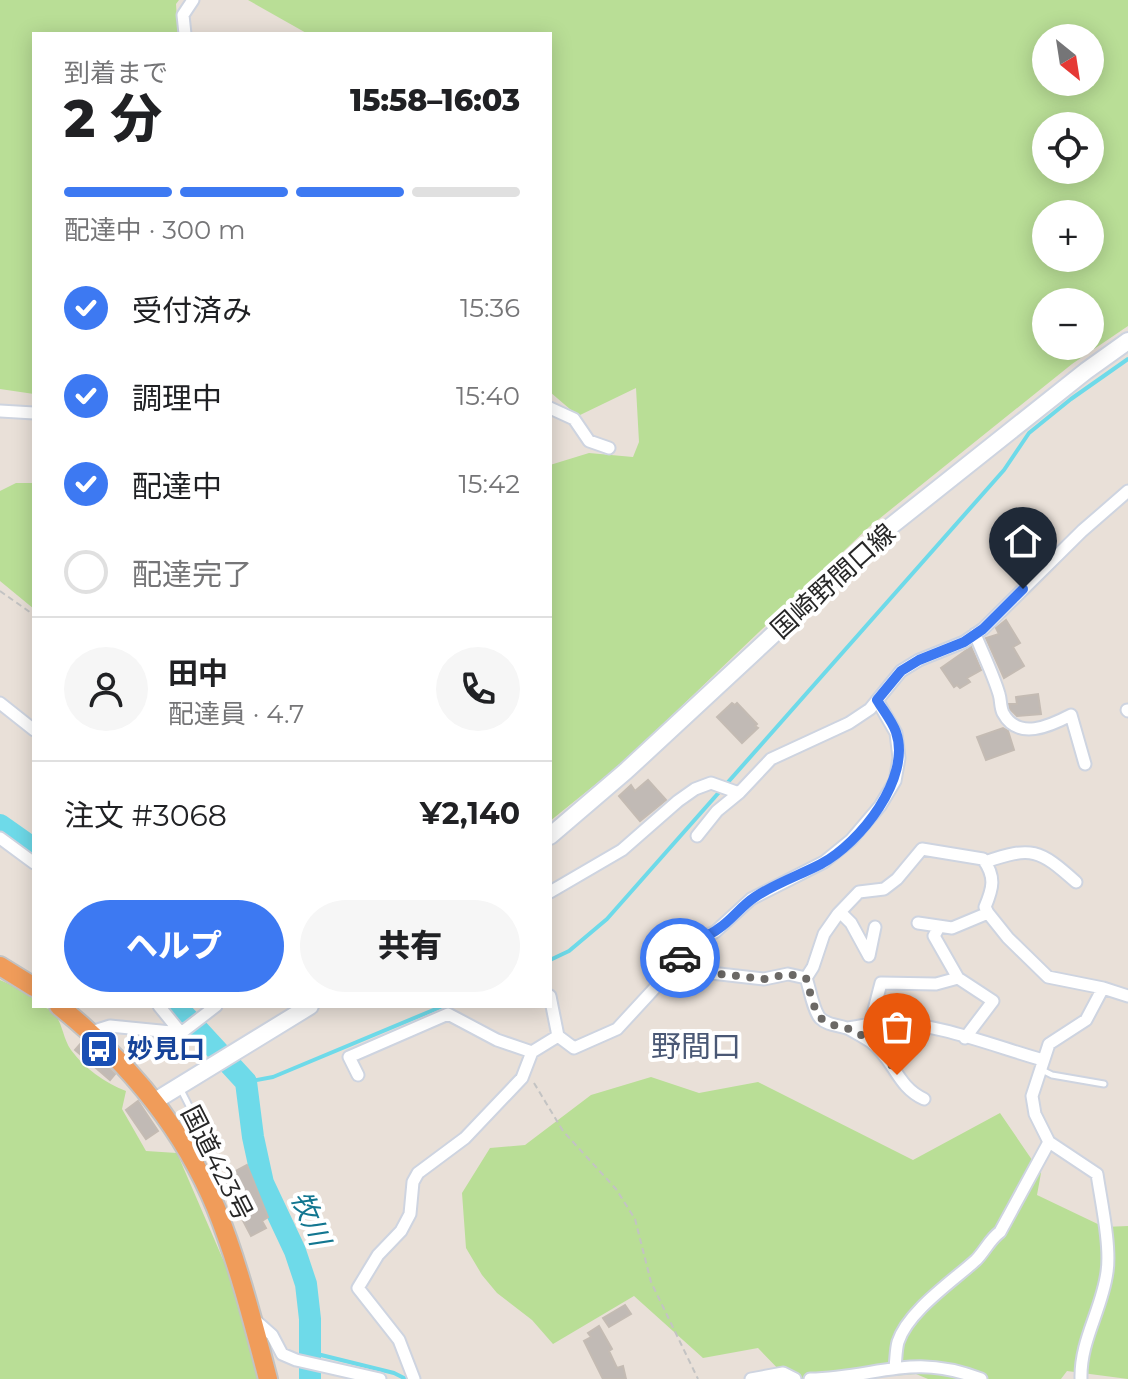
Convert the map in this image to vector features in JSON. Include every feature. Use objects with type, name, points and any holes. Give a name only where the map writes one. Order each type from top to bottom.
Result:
[{"type":"highway","points":[[0,966],[32,986]]},
{"type":"highway","name":"国道423号","points":[[61,1008],[91,1032],[155,1101],[191,1159],[215,1206],[233,1253],[268,1379]]},
{"type":"main road","name":"国崎野間口線","points":[[552,834],[626,771],[886,530],[1128,341]]},
{"type":"main road","points":[[155,1101],[307,1008]]},
{"type":"street","points":[[185,32],[183,15],[193,0]]},
{"type":"street","points":[[552,409],[574,419],[589,441],[609,448]]},
{"type":"street","points":[[0,411],[32,413]]},
{"type":"street","points":[[697,836],[717,811],[771,759],[849,723],[870,709],[901,671],[975,634],[1128,491]]},
{"type":"street","points":[[975,634],[999,694],[1002,712],[1021,728],[1037,729],[1071,715],[1085,764]]},
{"type":"street","points":[[552,1006],[558,1036],[574,1048],[617,1029],[676,969],[681,952],[693,941],[715,932],[751,899],[824,862],[851,840],[880,806],[895,781],[899,758],[896,733],[877,700]]},
{"type":"street","points":[[0,703],[32,728]]},
{"type":"street","points":[[552,891],[622,850],[695,789],[711,783],[739,793]]},
{"type":"street","points":[[0,838],[32,862]]},
{"type":"street","points":[[806,978],[824,934],[840,912],[859,892],[884,889],[891,884],[922,849],[985,862],[1017,851],[1032,852],[1051,860],[1076,882]]},
{"type":"street","points":[[985,862],[992,876],[993,887],[985,907],[988,913],[1008,938],[1048,977],[1128,996]]},
{"type":"street","points":[[840,912],[858,934],[869,956],[875,927]]},
{"type":"street","points":[[918,923],[952,928],[988,913]]},
{"type":"street","points":[[939,927],[934,936],[958,978],[993,1001],[965,1038]]},
{"type":"street","points":[[676,969],[764,979],[788,974],[806,978]]},
{"type":"street","points":[[806,978],[819,1018],[847,1028],[871,1042],[889,1058],[903,1085],[924,1099]]},
{"type":"street","points":[[870,1025],[881,983],[927,985],[958,978]]},
{"type":"street","points":[[1081,1379],[1080,1356],[1099,1306],[1108,1269],[1097,1174],[1049,1142],[1035,1114],[1032,1096],[1049,1044],[1086,1020],[1103,988]]},
{"type":"street","points":[[161,1008],[181,1033]]},
{"type":"street","points":[[91,1032],[110,1026],[181,1033],[213,1010]]},
{"type":"street","points":[[358,1075],[349,1057],[448,1014],[497,1040],[532,1052]]},
{"type":"street","points":[[847,1028],[909,1024],[965,1038],[1041,1065]]},
{"type":"street","points":[[414,1379],[399,1340],[358,1288],[378,1255],[401,1231],[410,1214],[413,1182],[418,1173],[465,1138],[522,1078],[532,1052],[558,1036]]},
{"type":"street","points":[[895,1367],[898,1343],[905,1328],[957,1274],[978,1259],[1000,1232],[1049,1142]]},
{"type":"street","points":[[251,1316],[272,1335],[282,1354],[380,1379]]},
{"type":"street","points":[[810,1379],[918,1365],[957,1370],[981,1379]]},
{"type":"street","points":[[751,1379],[783,1373],[795,1379]]},
{"type":"lane","points":[[1041,1065],[1052,1075],[1104,1084]]},
{"type":"lane","points":[[179,1087],[211,1149]]},
{"type":"path","points":[[0,591],[32,614]]},
{"type":"path","points":[[525,1069],[563,1131],[616,1189],[635,1219],[651,1282],[698,1379]]},
{"type":"green space","points":[[0,0],[179,0],[176,4],[178,32],[32,32],[32,394],[0,389]]},
{"type":"green space","points":[[248,0],[1128,0],[1128,326],[1104,342],[1104,288],[1032,288],[1032,360],[1078,360],[869,527],[622,763],[552,819],[552,464],[589,453],[633,457],[639,442],[636,388],[578,416],[552,394],[552,32],[304,32]]},
{"type":"green space","points":[[16,483],[32,483],[32,607],[0,581],[0,491]]},
{"type":"green space","points":[[0,980],[32,997],[32,1008],[51,1010],[76,1057],[110,1084],[126,1091],[122,1109],[146,1151],[177,1153],[241,1301],[262,1379],[0,1379]]},
{"type":"green space","points":[[651,1077],[699,1093],[758,1082],[913,1160],[1000,1113],[1041,1173],[1037,1195],[1104,1227],[1128,1226],[1128,1379],[1067,1371],[1061,1379],[928,1379],[916,1374],[855,1379],[788,1379],[758,1348],[703,1358],[634,1296],[553,1344],[532,1320],[497,1293],[482,1275],[466,1248],[462,1193],[490,1148],[525,1145],[591,1095]]},
{"type":"building","points":[[1006,620],[1020,643],[1013,647],[1024,666],[1004,678],[986,638],[999,634],[996,628]]},
{"type":"building","points":[[971,647],[981,670],[967,678],[970,682],[960,688],[957,685],[954,687],[941,668]]},
{"type":"building","points":[[1038,694],[1041,714],[1017,716],[1010,709],[1009,704],[1017,704],[1016,697]]},
{"type":"building","points":[[732,703],[737,703],[758,728],[742,743],[717,717]]},
{"type":"building","points":[[1003,728],[1008,731],[1014,750],[986,760],[977,737]]},
{"type":"building","points":[[648,780],[666,800],[640,821],[619,796],[631,785],[635,791]]},
{"type":"building","points":[[82,1042],[115,1074],[110,1080],[75,1050]]},
{"type":"building","points":[[138,1101],[158,1131],[146,1139],[126,1110]]},
{"type":"building","points":[[247,1165],[268,1217],[262,1221],[266,1228],[251,1236],[221,1179]]},
{"type":"building","points":[[625,1305],[631,1314],[609,1327],[603,1318]]},
{"type":"building","points":[[599,1326],[612,1349],[609,1351],[617,1368],[623,1366],[626,1379],[603,1379],[584,1341],[591,1337],[588,1333]]},
{"type":"waterway","points":[[552,959],[569,951],[607,919],[1004,470],[1029,433],[1128,359]]},
{"type":"waterway","points":[[0,825],[32,848]]},
{"type":"waterway","name":"牧川","points":[[178,1008],[246,1082],[263,1183],[295,1251],[306,1284],[310,1319],[310,1379]]},
{"type":"waterway","points":[[246,1082],[273,1077],[438,1008]]},
{"type":"waterway","points":[[309,1352],[394,1373],[406,1379]]},
{"type":"way so far","points":[[680,958],[676,969],[764,979],[788,974],[806,978],[819,1018],[847,1028],[871,1042],[889,1058],[897,1075]]},
{"type":"place","name":"妙見口","points":[[99,1049]]},
{"type":"district","name":"野間口","points":[[696,1047]]},
{"type":"route","points":[[680,958],[681,952],[693,941],[715,932],[751,899],[824,862],[851,840],[880,806],[895,781],[899,758],[896,733],[877,700],[901,671],[919,660],[964,642],[983,629],[1023,589]]}]
